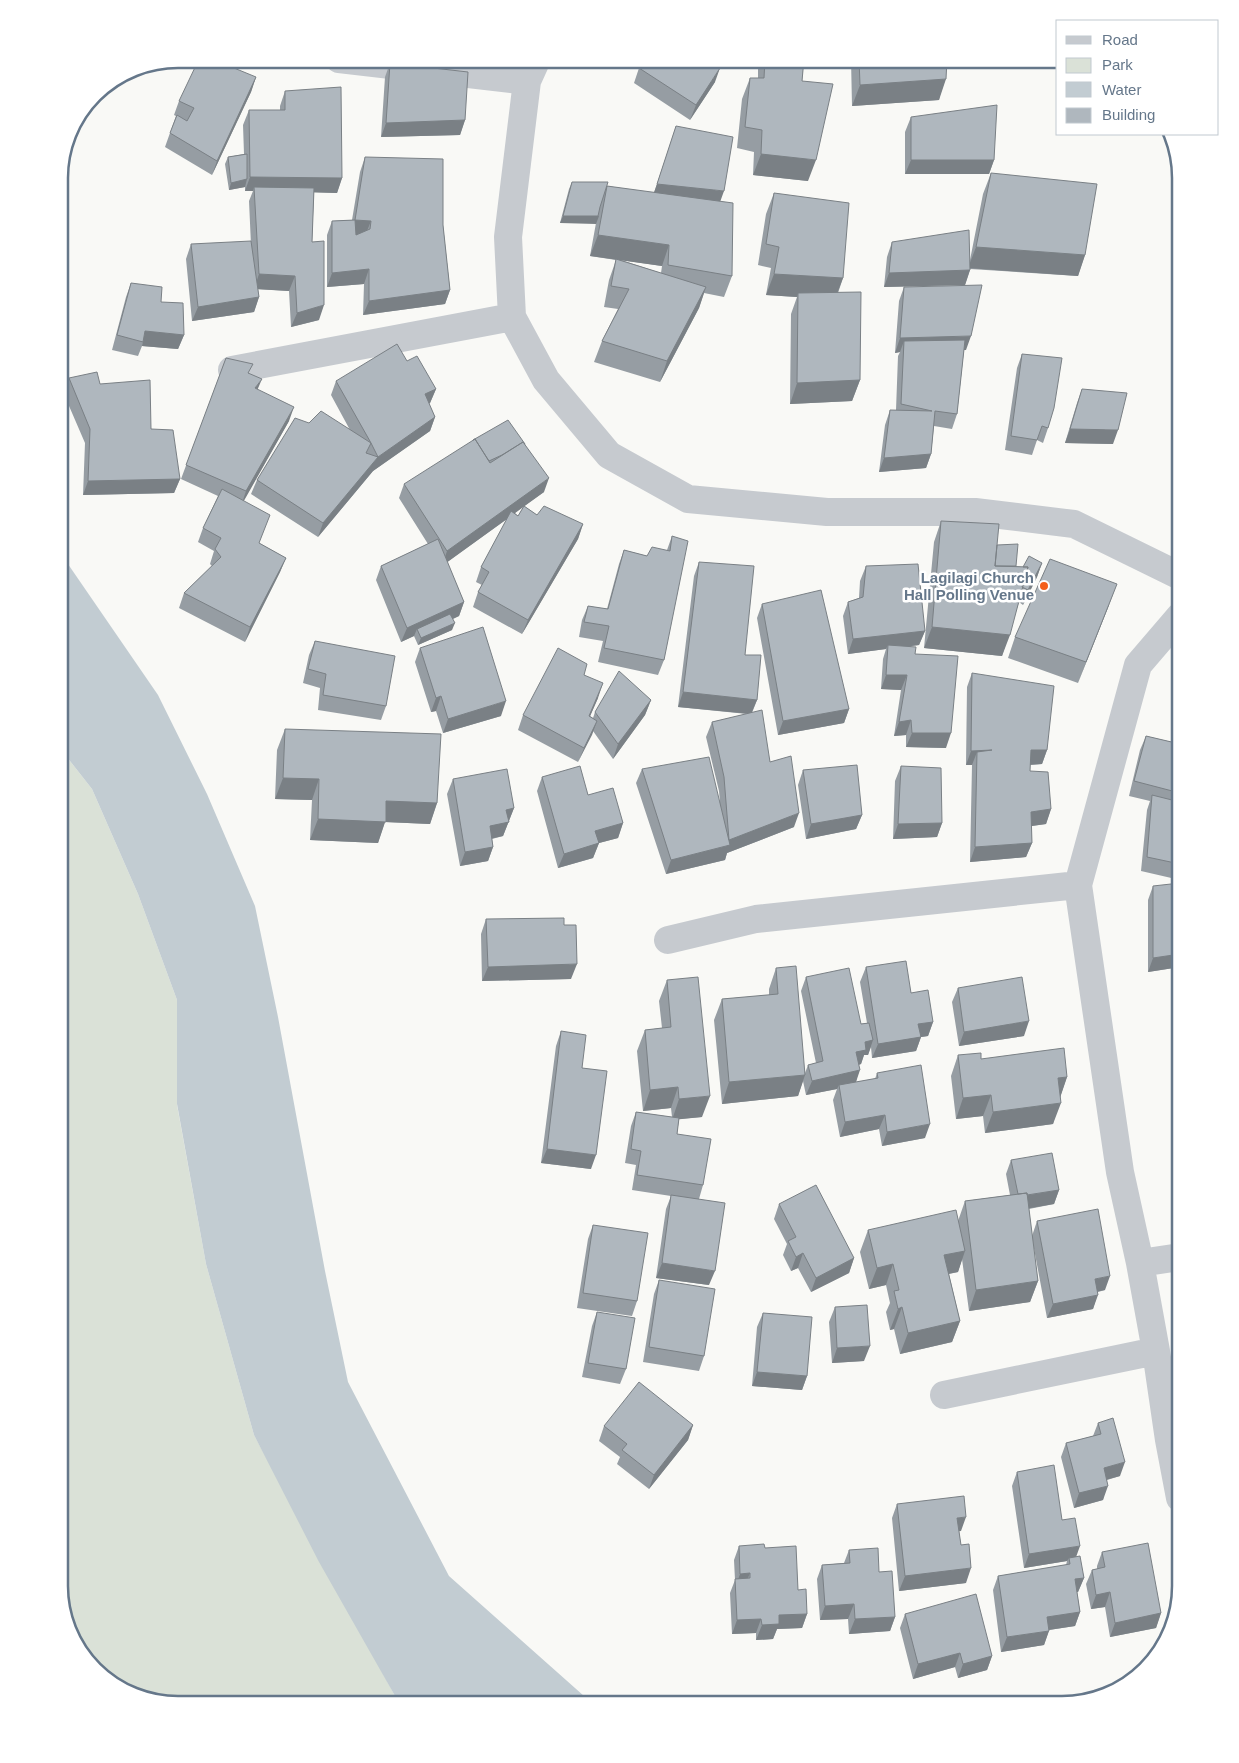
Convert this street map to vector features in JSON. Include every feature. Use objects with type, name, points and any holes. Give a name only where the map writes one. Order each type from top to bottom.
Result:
[{"type":"street","points":[[485,67],[532,70],[508,237],[512,317],[546,380],[609,455],[688,499],[827,512],[975,512],[1074,524],[1172,572]]},
{"type":"street","points":[[232,370],[512,317]]},
{"type":"street","points":[[1172,626],[1138,666],[1078,885],[1120,1172],[1140,1263],[1172,1456]]},
{"type":"street","points":[[668,940],[756,919],[1078,885]]},
{"type":"street","points":[[1140,1263],[1172,1257]]},
{"type":"street","points":[[944,1395],[1156,1351]]},
{"type":"green space","points":[[68,758],[92,789],[138,894],[177,1000],[177,1105],[206,1264],[254,1435],[395,1695],[171,1695],[149,1692],[123,1681],[100,1663],[82,1640],[71,1614],[67,1585]]},
{"type":"water","points":[[68,564],[158,695],[207,794],[255,906],[348,1382],[449,1576],[583,1695],[395,1695],[319,1562],[254,1435],[206,1264],[177,1104],[177,1000],[138,894],[92,789],[68,758]]},
{"type":"building","points":[[195,67],[232,67],[256,77],[217,161],[170,133],[177,115],[187,121],[194,108],[179,101]]},
{"type":"building","points":[[390,67],[427,67],[468,72],[465,120],[386,123]]},
{"type":"building","points":[[639,68],[720,68],[696,105]]},
{"type":"building","points":[[765,68],[803,68],[802,81],[833,84],[816,160],[761,154],[762,130],[745,127],[750,78],[764,78]]},
{"type":"building","points":[[859,68],[947,68],[946,79],[860,85]]},
{"type":"building","points":[[341,87],[342,178],[250,177],[249,110],[285,110],[285,91]]},
{"type":"building","points":[[997,105],[994,160],[911,160],[911,117]]},
{"type":"building","points":[[676,126],[733,137],[724,191],[657,184]]},
{"type":"building","points":[[247,154],[247,179],[231,183],[228,157]]},
{"type":"building","points":[[365,157],[443,159],[443,225],[450,290],[369,301],[369,269],[332,273],[332,221],[355,220]],"holes":[[[355,220],[371,221],[370,229],[356,235]]]},
{"type":"building","points":[[991,173],[1097,184],[1085,255],[976,247]]},
{"type":"building","points":[[572,182],[608,182],[598,216],[563,216]]},
{"type":"building","points":[[607,186],[733,203],[732,276],[668,265],[669,245],[598,235]]},
{"type":"building","points":[[254,187],[314,188],[312,242],[324,241],[324,305],[297,313],[295,276],[259,274]]},
{"type":"building","points":[[774,193],[849,203],[843,278],[774,274],[779,247],[766,244]]},
{"type":"building","points":[[969,230],[970,270],[889,273],[892,242]]},
{"type":"building","points":[[251,241],[259,297],[198,307],[191,244]]},
{"type":"building","points":[[616,259],[706,287],[667,361],[602,341],[629,289],[611,286]]},
{"type":"building","points":[[131,283],[162,287],[161,302],[183,303],[184,335],[145,331],[143,342],[117,335]]},
{"type":"building","points":[[982,285],[971,336],[900,338],[904,287]]},
{"type":"building","points":[[861,292],[860,380],[797,383],[798,293]]},
{"type":"building","points":[[965,340],[957,414],[935,411],[931,454],[884,458],[890,410],[932,411],[901,404],[904,341]]},
{"type":"building","points":[[397,344],[407,361],[417,356],[436,389],[425,394],[435,417],[378,457],[336,381]]},
{"type":"building","points":[[1022,354],[1062,358],[1054,408],[1048,428],[1042,426],[1037,440],[1011,436]]},
{"type":"building","points":[[226,358],[253,364],[248,373],[262,379],[255,388],[294,407],[246,491],[186,465]]},
{"type":"building","points":[[97,372],[100,384],[150,380],[151,429],[173,430],[180,479],[88,481],[90,429],[69,378]]},
{"type":"building","points":[[1082,389],[1127,393],[1118,430],[1070,429]]},
{"type":"building","points":[[321,411],[371,443],[366,453],[378,457],[323,523],[257,480],[295,418],[309,423]]},
{"type":"building","points":[[508,420],[525,444],[523,442],[489,461],[475,439],[473,440]]},
{"type":"building","points":[[475,439],[490,463],[523,442],[549,478],[447,551],[404,484]]},
{"type":"building","points":[[222,489],[270,515],[259,543],[286,558],[250,627],[184,593],[221,557],[215,549],[221,538],[203,528]]},
{"type":"building","points":[[524,506],[537,515],[544,506],[583,524],[528,620],[478,592],[489,572],[481,567],[511,511],[518,516]]},
{"type":"building","points":[[941,521],[999,524],[995,566],[1028,567],[1010,635],[932,627]]},
{"type":"building","points":[[672,536],[688,541],[664,660],[604,648],[609,626],[584,622],[588,606],[608,609],[624,550],[647,556],[652,547],[670,551]]},
{"type":"building","points":[[438,539],[464,602],[407,628],[381,566]]},
{"type":"building","points":[[1018,544],[1016,566],[995,566],[997,545]]},
{"type":"building","points":[[1029,556],[1042,563],[1028,590],[1022,587],[1028,567],[1023,567]]},
{"type":"building","points":[[1050,559],[1117,584],[1086,662],[1015,637]]},
{"type":"building","points":[[699,562],[754,566],[745,655],[761,655],[757,700],[683,692]]},
{"type":"building","points":[[918,564],[925,631],[853,639],[848,602],[863,597],[866,566]]},
{"type":"building","points":[[821,590],[849,709],[783,721],[762,604]]},
{"type":"building","points":[[450,614],[455,623],[421,638],[417,629]]},
{"type":"building","points":[[483,627],[506,701],[448,719],[441,696],[436,698],[420,648]]},
{"type":"building","points":[[315,641],[395,656],[386,706],[323,695],[326,674],[308,669]]},
{"type":"building","points":[[888,645],[916,647],[915,654],[958,656],[951,733],[912,733],[911,720],[899,722],[907,675],[886,675]]},
{"type":"building","points":[[558,648],[587,664],[584,675],[603,683],[589,716],[597,721],[584,748],[523,715]]},
{"type":"building","points":[[619,671],[651,700],[618,744],[595,712]]},
{"type":"building","points":[[972,673],[1054,686],[1047,750],[1031,750],[1030,771],[1048,772],[1051,809],[1031,812],[1032,843],[975,847],[977,752],[992,750],[971,751]]},
{"type":"building","points":[[762,710],[770,762],[791,756],[799,813],[729,840],[724,777],[712,722]]},
{"type":"building","points":[[285,729],[441,734],[437,803],[386,801],[386,822],[318,819],[319,779],[283,778]]},
{"type":"building","points":[[1146,736],[1172,742],[1172,791],[1134,781]]},
{"type":"building","points":[[709,757],[730,845],[671,860],[642,769]]},
{"type":"building","points":[[857,765],[862,815],[811,824],[803,770]]},
{"type":"building","points":[[580,766],[588,795],[613,788],[623,823],[595,831],[599,843],[564,854],[542,777]]},
{"type":"building","points":[[901,766],[941,768],[942,823],[898,824]]},
{"type":"building","points":[[507,769],[514,808],[506,810],[509,822],[490,826],[493,847],[465,852],[453,779]]},
{"type":"building","points":[[1152,795],[1172,800],[1172,862],[1147,857]]},
{"type":"building","points":[[1172,884],[1172,955],[1153,958],[1153,886]]},
{"type":"building","points":[[564,918],[564,925],[576,925],[577,964],[488,967],[486,919]]},
{"type":"building","points":[[906,961],[911,993],[928,990],[933,1022],[918,1024],[921,1037],[878,1044],[866,967]]},
{"type":"building","points":[[796,966],[805,1075],[729,1082],[722,999],[778,994],[776,968]]},
{"type":"building","points":[[849,968],[861,1024],[869,1023],[873,1040],[865,1042],[866,1050],[856,1052],[860,1070],[812,1081],[808,1065],[823,1061],[806,977]]},
{"type":"building","points":[[698,977],[710,1096],[679,1099],[678,1087],[650,1090],[645,1030],[671,1027],[667,980]]},
{"type":"building","points":[[1022,977],[1029,1021],[964,1032],[958,988]]},
{"type":"building","points":[[561,1031],[586,1035],[582,1068],[607,1071],[596,1155],[547,1149]]},
{"type":"building","points":[[1064,1048],[1067,1077],[1058,1078],[1061,1103],[993,1112],[991,1095],[963,1098],[958,1055],[981,1053],[981,1059]]},
{"type":"building","points":[[921,1065],[930,1124],[887,1132],[885,1115],[845,1122],[839,1085],[878,1078],[877,1073]]},
{"type":"building","points":[[636,1112],[679,1118],[677,1134],[711,1139],[703,1185],[637,1175],[641,1151],[631,1149]]},
{"type":"building","points":[[1052,1153],[1059,1190],[1027,1195],[1027,1193],[1018,1194],[1011,1160]]},
{"type":"building","points":[[816,1185],[854,1258],[816,1278],[803,1253],[796,1257],[788,1241],[796,1237],[779,1204]]},
{"type":"building","points":[[1027,1193],[1038,1281],[976,1290],[965,1201]]},
{"type":"building","points":[[671,1195],[725,1203],[715,1271],[662,1263]]},
{"type":"building","points":[[1098,1209],[1110,1276],[1095,1279],[1098,1295],[1053,1304],[1037,1221]]},
{"type":"building","points":[[956,1210],[965,1251],[944,1255],[960,1321],[908,1333],[902,1307],[898,1309],[894,1291],[899,1290],[893,1264],[877,1268],[868,1230]]},
{"type":"building","points":[[593,1225],[648,1233],[637,1301],[583,1293]]},
{"type":"building","points":[[659,1280],[715,1289],[704,1356],[649,1347]]},
{"type":"building","points":[[867,1305],[870,1346],[837,1348],[835,1307]]},
{"type":"building","points":[[597,1312],[635,1318],[626,1369],[588,1363]]},
{"type":"building","points":[[763,1313],[812,1317],[807,1376],[757,1372]]},
{"type":"building","points":[[639,1382],[693,1425],[654,1475],[622,1450],[627,1444],[604,1426]]},
{"type":"building","points":[[1113,1418],[1125,1462],[1104,1468],[1108,1486],[1079,1493],[1066,1443],[1101,1434],[1098,1423]]},
{"type":"building","points":[[1054,1465],[1062,1520],[1075,1518],[1080,1546],[1029,1554],[1017,1472]]},
{"type":"building","points":[[964,1496],[966,1517],[957,1518],[961,1545],[969,1544],[971,1568],[905,1576],[897,1504]]},
{"type":"building","points":[[1148,1543],[1161,1613],[1115,1623],[1110,1592],[1096,1595],[1092,1570],[1105,1567],[1102,1552]]},
{"type":"building","points":[[764,1544],[765,1548],[796,1546],[798,1590],[806,1589],[807,1614],[779,1615],[779,1624],[762,1625],[761,1619],[737,1620],[735,1579],[750,1578],[750,1573],[740,1574],[739,1546]]},
{"type":"building","points":[[878,1548],[879,1572],[892,1571],[895,1617],[855,1619],[854,1604],[825,1606],[822,1565],[850,1563],[849,1550]]},
{"type":"building","points":[[1080,1556],[1084,1578],[1075,1579],[1080,1612],[1047,1617],[1049,1631],[1007,1637],[998,1576],[1070,1564],[1069,1558]]},
{"type":"building","points":[[976,1594],[992,1656],[963,1664],[960,1653],[918,1664],[905,1614]]},
{"type":"place","name":"Lagilagi Church Hall Polling Venue","points":[[1044,586]]}]
